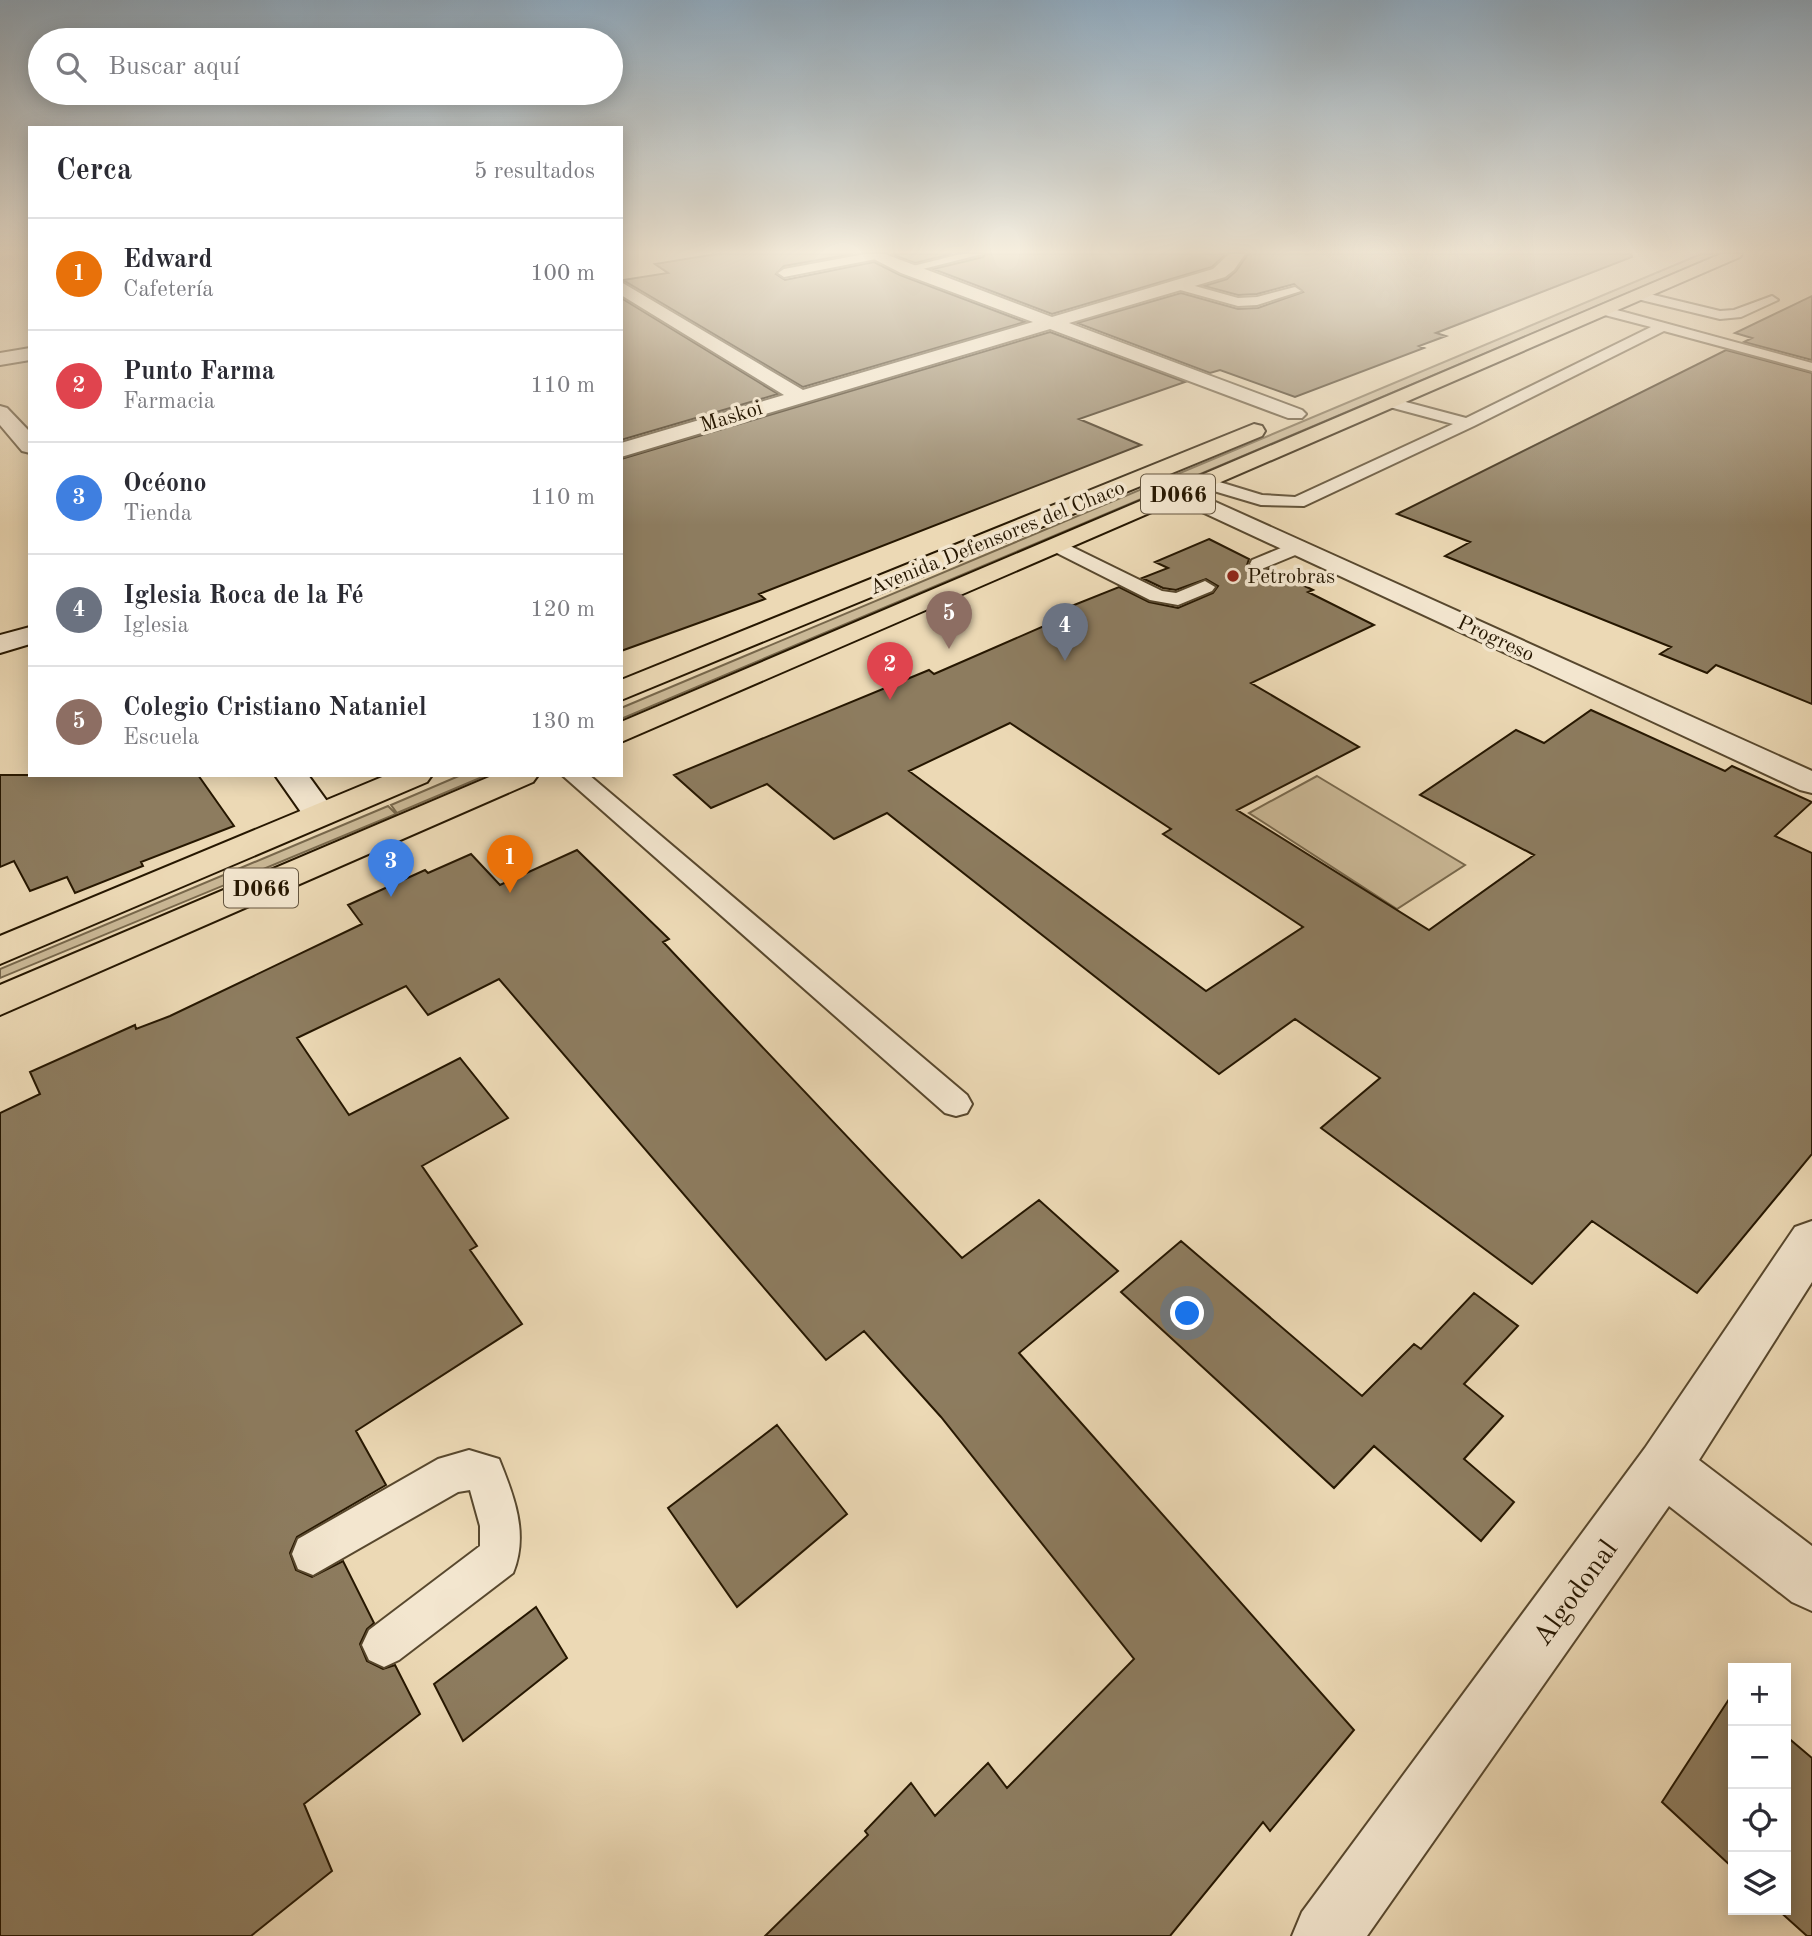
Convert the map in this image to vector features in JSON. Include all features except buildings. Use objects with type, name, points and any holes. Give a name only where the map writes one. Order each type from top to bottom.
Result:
[{"type":"highway","name":"Avenida Defensores del Chaco","points":[[623,732],[1522,344]]},
{"type":"highway","name":"Avenida Defensores del Chaco","points":[[623,690],[1320,404]]},
{"type":"highway","name":"D066","points":[[0,951],[411,777]]},
{"type":"highway","name":"D066","points":[[0,1001],[517,777]]},
{"type":"street","points":[[715,344],[799,396]]},
{"type":"street","name":"Maskoi","points":[[623,449],[972,344]]},
{"type":"street","points":[[1112,344],[1295,414]]},
{"type":"street","points":[[0,359],[28,354]]},
{"type":"street","points":[[0,412],[28,444]]},
{"type":"street","name":"Progreso","points":[[1192,487],[1222,512],[1812,783]]},
{"type":"street","points":[[0,645],[28,636]]},
{"type":"street","points":[[292,777],[320,815]]},
{"type":"street","name":"Algodonal","points":[[1326,1936],[1664,1467],[1812,1241]]},
{"type":"street","points":[[1664,1467],[1812,1582]]},
{"type":"lane","points":[[1192,487],[1261,500],[1298,502],[1468,423],[1626,344]]},
{"type":"lane","points":[[1726,344],[1812,367]]},
{"type":"lane","points":[[1387,402],[1468,423]]},
{"type":"lane","points":[[1222,512],[1261,500]]},
{"type":"lane","points":[[1058,546],[1157,596],[1178,599],[1205,587]]},
{"type":"lane","points":[[1259,564],[1298,547]]},
{"type":"lane","points":[[576,777],[956,1104]]},
{"type":"lane","points":[[313,1554],[452,1473],[469,1470],[485,1473],[501,1526],[503,1542],[498,1558],[384,1645]]},
{"type":"shaded area","points":[[1486,344],[1506,344],[623,718],[623,707]]},
{"type":"shaded area","points":[[1317,776],[1465,865],[1397,909],[1249,813]]},
{"type":"shaded area","points":[[456,777],[482,777],[397,813],[391,805]]},
{"type":"shaded area","points":[[388,806],[396,814],[0,978],[0,969]]},
{"type":"place","name":"Petrobras","points":[[1233,576]]},
{"type":"place","name":"Colegio Cristiano Nataniel","points":[[949,649]]},
{"type":"place","name":"Iglesia Roca de la Fé","points":[[1065,661]]},
{"type":"place","name":"Punto Farma","points":[[890,700]]},
{"type":"place","name":"Edward","points":[[510,893]]},
{"type":"place","name":"Océono","points":[[391,897]]}]
